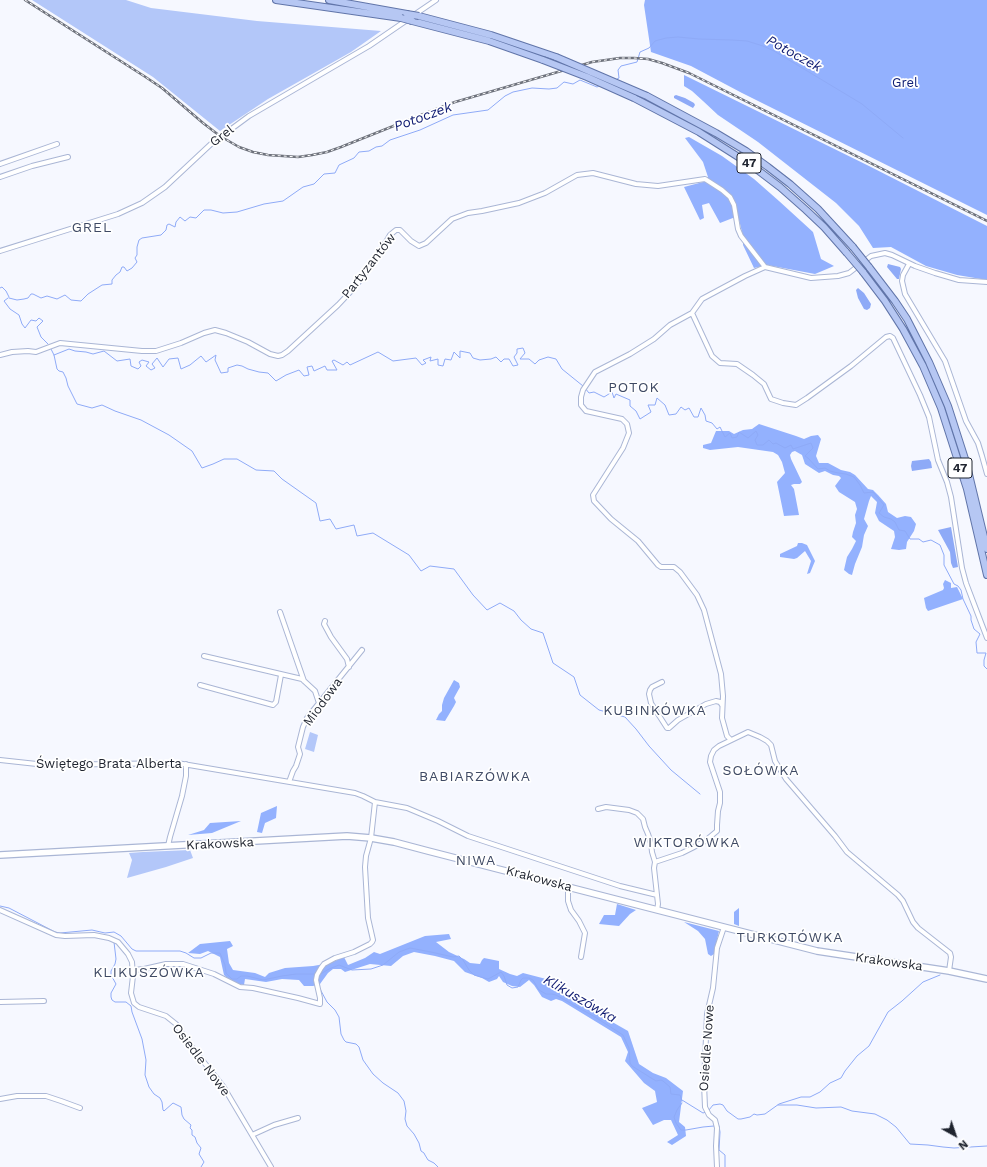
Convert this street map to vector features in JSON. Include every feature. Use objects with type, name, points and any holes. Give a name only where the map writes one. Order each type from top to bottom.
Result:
[{"type":"main road","name":"47","points":[[276,0],[401,18],[469,36],[543,60],[587,77],[634,98],[699,132],[751,165],[780,187],[824,227],[846,252],[885,301],[903,329],[942,408],[967,489],[987,575]]},
{"type":"main road","name":"47","points":[[329,0],[419,16],[491,35],[556,57],[647,96],[716,133],[746,151],[790,184],[818,208],[853,247],[886,289],[907,319],[928,360],[948,406],[966,462],[987,549]]},
{"type":"main road","name":"Krakowska","points":[[0,855],[347,836],[370,838],[394,842],[817,951],[949,971],[987,979]]},
{"type":"street","name":"Grel","points":[[0,251],[118,214],[142,203],[166,187],[211,144],[249,116],[369,46],[436,0]]},
{"type":"street","points":[[0,164],[57,144]]},
{"type":"street","points":[[0,177],[32,166],[68,157]]},
{"type":"street","name":"Partyzantów","points":[[0,356],[12,352],[36,352],[60,343],[156,351],[215,330],[248,342],[270,354],[278,356],[282,355],[338,305],[355,287],[374,262],[390,235],[396,230],[400,230],[411,241],[420,246],[426,243],[452,218],[468,213],[519,203],[545,193],[577,176],[584,174],[593,173],[636,184],[658,186],[705,179],[730,197],[734,205],[738,229],[741,236],[766,267]]},
{"type":"street","points":[[730,740],[727,736],[722,718],[723,696],[721,674],[704,610],[696,595],[680,572],[674,568],[661,567],[658,565],[638,541],[611,519],[594,501],[593,495],[623,448],[629,433],[627,424],[622,419],[586,410],[581,405],[581,397],[585,388],[595,372],[654,339],[670,325],[692,313],[702,300],[744,276],[766,267],[816,278],[838,276],[846,274],[871,256],[881,253],[892,254],[909,264],[959,280],[987,282]]},
{"type":"street","points":[[909,264],[903,275],[902,281],[905,294],[945,361],[966,421],[978,443],[987,474]]},
{"type":"street","points":[[692,313],[712,356],[720,363],[737,364],[764,384],[771,398],[783,403],[796,404],[807,398],[851,366],[886,337],[890,336],[893,338],[929,417],[938,460],[951,497],[956,534],[966,583],[987,638]]},
{"type":"street","points":[[280,612],[305,682]]},
{"type":"street","points":[[325,621],[324,624],[347,660],[349,667]]},
{"type":"street","name":"Miodowa","points":[[289,782],[300,754],[298,747],[307,718],[362,650]]},
{"type":"street","points":[[204,656],[302,679],[315,692],[319,703]]},
{"type":"street","points":[[200,684],[273,705],[276,702],[281,674]]},
{"type":"street","points":[[662,682],[652,687],[649,694],[651,703],[667,728],[706,704],[716,701],[720,702],[722,705]]},
{"type":"street","points":[[655,862],[682,853],[706,841],[717,831],[716,825],[720,803],[720,792],[710,762],[711,756],[714,750],[719,746],[748,732],[760,736],[770,745],[775,761],[786,779],[847,852],[898,895],[918,928],[950,953],[951,957],[949,971]]},
{"type":"street","name":"Świętego Brata Alberta","points":[[0,760],[46,765],[186,764],[355,793],[375,802],[407,808],[468,836],[620,886],[657,895]]},
{"type":"street","points":[[168,846],[182,796],[186,776],[186,764]]},
{"type":"street","points":[[0,910],[56,935],[94,935],[116,940],[130,958],[134,970],[166,964],[183,964],[214,974],[240,986],[320,1004],[316,980],[317,975],[324,964],[335,958],[354,952],[370,944],[373,940],[368,918],[365,867],[375,802]]},
{"type":"street","points":[[598,809],[606,807],[629,810],[641,816],[651,843],[655,862],[654,868],[658,904],[657,910]]},
{"type":"street","points":[[568,887],[568,901],[571,910],[585,933],[581,957]]},
{"type":"street","name":"Osiedle Nowe","points":[[717,1167],[717,1128],[715,1120],[707,1112],[704,1084],[708,1014],[713,988],[717,948],[724,927]]},
{"type":"street","name":"Osiedle Nowe","points":[[134,970],[131,993],[134,1003],[139,1007],[166,1016],[176,1024],[187,1041],[223,1086],[271,1167]]},
{"type":"street","points":[[0,1002],[44,1001]]},
{"type":"street","points":[[0,1099],[17,1096],[46,1096],[80,1108]]},
{"type":"street","points":[[252,1135],[274,1125],[298,1118]]},
{"type":"shaded area","points":[[32,0],[126,0],[151,8],[257,21],[381,31],[351,52],[268,99],[220,131],[153,77]]},
{"type":"shaded area","points":[[676,95],[685,98],[695,105],[693,108],[674,98]]},
{"type":"shaded area","points":[[888,264],[900,267],[899,279],[897,279],[887,267]]},
{"type":"shaded area","points":[[858,288],[864,293],[871,304],[870,308],[867,310],[864,309],[858,298],[856,290]]},
{"type":"shaded area","points":[[929,459],[932,468],[912,471],[912,461]]},
{"type":"shaded area","points":[[951,527],[958,567],[953,568],[950,552],[938,530]]},
{"type":"shaded area","points":[[310,732],[318,735],[314,752],[305,749]]},
{"type":"shaded area","points":[[190,850],[193,858],[127,878],[132,860],[129,853]]},
{"type":"green space","name":"Grel","points":[[645,0],[987,0],[987,215],[691,66],[651,52],[644,5]]},
{"type":"green space","points":[[684,75],[987,226],[987,280],[957,275],[926,266],[891,247],[873,248],[859,226],[836,203],[758,142],[718,115],[692,91],[684,86]]},
{"type":"green space","points":[[689,137],[722,156],[754,179],[779,201],[813,232],[821,259],[834,266],[815,274],[767,265],[754,268],[743,245],[743,236],[738,216],[720,223],[709,203],[702,205],[704,218],[700,220],[684,187],[703,182],[708,177],[703,162],[685,138]]},
{"type":"green space","points":[[759,424],[804,439],[818,435],[821,439],[816,456],[819,463],[828,463],[855,475],[868,489],[873,490],[878,495],[886,504],[888,512],[897,518],[905,516],[911,517],[916,524],[914,531],[907,542],[906,549],[891,549],[895,537],[894,531],[879,521],[875,513],[877,502],[871,496],[864,519],[868,526],[852,575],[849,574],[844,570],[847,557],[856,541],[852,537],[856,523],[855,515],[857,509],[855,502],[839,492],[835,486],[841,478],[839,476],[825,471],[819,473],[805,464],[802,455],[795,451],[792,452],[790,455],[791,459],[802,482],[800,484],[791,485],[794,489],[799,515],[784,516],[777,482],[785,473],[778,455],[773,452],[738,447],[710,450],[703,448],[703,445],[711,443],[716,431],[729,431],[734,434],[743,430],[752,429]]},
{"type":"green space","points":[[798,543],[807,545],[815,561],[810,573],[807,574],[811,561],[805,551],[794,559],[780,557],[780,554],[797,546]]},
{"type":"green space","points":[[945,580],[951,583],[951,588],[957,587],[963,599],[928,611],[924,598],[943,590]]},
{"type":"green space","points":[[454,680],[459,683],[460,687],[454,698],[456,702],[445,721],[436,720],[442,711],[444,698]]},
{"type":"green space","points":[[277,806],[276,818],[265,823],[262,833],[257,832],[261,813]]},
{"type":"green space","points":[[241,821],[212,833],[188,835],[204,830],[210,823]]},
{"type":"green space","points":[[617,904],[636,910],[619,926],[599,924],[604,915],[615,915]]},
{"type":"green space","points":[[739,908],[739,926],[734,924],[734,912]]},
{"type":"green space","points":[[684,922],[719,931],[714,954],[711,956],[708,954],[705,939],[698,931]]},
{"type":"green space","points":[[449,934],[451,939],[436,942],[449,952],[470,963],[480,964],[484,958],[499,961],[499,969],[510,974],[517,976],[523,973],[550,980],[557,989],[570,994],[583,1004],[628,1031],[639,1064],[653,1073],[666,1078],[683,1091],[679,1122],[685,1127],[686,1136],[672,1145],[667,1142],[678,1135],[671,1120],[664,1120],[653,1125],[642,1108],[657,1102],[655,1091],[644,1083],[625,1061],[628,1052],[621,1037],[562,1001],[556,999],[551,1001],[542,997],[529,980],[520,987],[512,986],[503,982],[499,976],[497,979],[489,982],[465,972],[454,961],[414,952],[403,956],[391,966],[370,964],[345,972],[341,969],[333,969],[320,984],[313,986],[304,986],[299,980],[282,979],[266,982],[245,979],[244,985],[233,983],[224,975],[220,957],[208,951],[200,954],[188,953],[200,944],[230,941],[233,946],[227,949],[229,963],[233,970],[255,973],[265,977],[269,973],[285,968],[330,963],[344,957],[348,965],[365,958],[374,952],[380,954],[425,936]]},
{"type":"waterway","name":"Potoczek","points":[[617,79],[619,78],[618,70],[621,66],[637,62],[640,52],[649,48],[655,41],[678,37],[747,41],[774,51],[862,104],[903,138]]},
{"type":"waterway","name":"Potoczek","points":[[9,298],[17,300],[24,299],[33,294],[41,298],[47,296],[57,299],[65,295],[71,300],[81,301],[88,294],[102,285],[112,284],[112,280],[120,272],[122,267],[124,267],[127,271],[132,268],[137,262],[135,258],[137,255],[139,240],[142,238],[161,235],[166,230],[167,225],[169,224],[175,227],[176,222],[180,217],[185,221],[190,217],[196,218],[204,210],[223,213],[237,212],[264,204],[283,201],[303,187],[314,184],[324,174],[335,173],[339,165],[354,158],[359,152],[369,151],[376,147],[382,146],[390,140],[420,130],[453,115],[488,110],[505,96],[513,92],[532,88],[557,88],[564,82],[573,84],[580,80],[597,87],[601,85]]},
{"type":"waterway","name":"Potoczek","points":[[0,288],[2,287],[9,297]]},
{"type":"waterway","points":[[8,298],[4,301],[10,309],[19,315],[25,328],[31,320],[36,321],[39,318],[43,321],[37,327],[41,337],[48,344]]},
{"type":"waterway","points":[[54,355],[69,349],[93,354],[104,351],[117,361],[130,359],[131,366],[138,369],[141,366],[139,362],[142,360],[149,362],[146,366],[151,370],[155,368],[152,364],[157,358],[163,367],[169,359],[178,358],[181,369],[190,365],[201,356],[206,362],[216,355],[215,360],[221,373],[228,372],[228,368],[237,365],[259,372],[268,373],[276,381],[299,370],[304,376],[309,375],[307,367],[312,366],[314,371],[325,366],[327,370],[337,370],[332,361],[334,360],[343,365],[347,362],[350,365],[378,352],[393,361],[416,358],[422,365],[426,363],[423,360],[431,357],[430,361],[438,359],[438,365],[443,366],[445,359],[451,360],[454,352],[460,358],[460,351],[470,353],[473,358],[480,360],[496,357],[501,362],[504,359],[509,359],[513,366],[518,365],[514,357],[517,353],[517,349],[523,348],[525,353],[520,359],[529,359],[535,364],[539,360],[548,357],[556,359],[562,369],[583,386]]},
{"type":"waterway","points":[[51,349],[57,369],[63,372],[77,404],[92,408],[102,405],[141,420],[169,435],[192,451],[202,468],[224,459],[237,459],[256,470],[274,471],[282,479],[316,503],[320,521],[330,519],[336,529],[354,525],[357,536],[373,533],[409,555],[421,571],[430,566],[454,569],[473,595],[487,610],[500,603],[514,611],[531,629],[543,633],[553,663],[574,677],[580,695],[599,710],[625,717],[671,770],[700,794]]},
{"type":"waterway","points":[[585,388],[589,393],[594,392],[604,397],[612,392],[614,398],[616,394],[630,400],[630,406],[636,411],[640,419],[651,412],[648,405],[655,405],[657,398],[665,405],[669,415],[676,414],[681,407],[685,410],[689,408],[694,417],[698,417],[701,408],[705,415],[706,421],[712,423],[717,429],[720,427],[725,437],[730,433],[732,438],[737,437],[739,432],[748,438],[756,431],[758,435],[755,440],[757,445],[763,445],[769,440],[773,444],[776,443],[785,448],[791,445],[793,449],[811,443],[813,448],[805,456],[818,469],[825,468],[830,471],[854,477],[864,493],[873,492],[884,505],[879,513],[895,522],[899,530],[905,531],[910,539],[919,539],[923,542],[931,540],[940,545],[944,555],[944,565],[954,584],[961,590],[963,599],[971,616],[974,629],[980,634],[976,642],[977,653],[986,653],[984,666],[987,669]]},
{"type":"waterway","name":"Klikuszówka","points":[[0,906],[9,908],[55,932],[60,933],[92,930],[105,933],[114,932],[121,936],[132,949],[136,951],[180,951],[194,958],[201,958],[211,953],[220,953],[225,965],[226,973],[232,979],[247,976],[263,980],[296,974],[316,974]]},
{"type":"waterway","points":[[114,942],[116,959],[111,975],[116,984],[111,993],[112,1000],[115,1002],[126,1002],[131,1006],[142,1039],[146,1060],[145,1075],[149,1087],[154,1094],[160,1098],[164,1111],[173,1103],[181,1107],[182,1115],[191,1125],[190,1128],[192,1130],[192,1135],[195,1137],[201,1148],[199,1154],[204,1162],[201,1167]]},
{"type":"waterway","name":"Klikuszówka","points":[[319,975],[339,965],[352,970],[371,969],[383,965],[399,952],[410,948],[453,957],[459,956],[474,975],[484,978],[488,979],[501,972],[507,985],[512,988],[518,987],[523,978],[529,978],[533,980],[539,990],[546,994],[556,995],[623,1035],[629,1048],[630,1063],[632,1066],[656,1081],[663,1081],[670,1087],[671,1094],[680,1095],[682,1101]]},
{"type":"waterway","points":[[709,1110],[713,1105],[720,1104],[738,1119],[741,1119],[750,1117],[754,1114],[765,1114],[779,1104],[801,1097],[810,1097],[820,1092],[830,1083],[841,1078],[857,1056],[869,1046],[888,1012],[923,982],[940,975]]},
{"type":"waterway","points":[[318,982],[319,976]]},
{"type":"waterway","points":[[320,989],[327,1002],[335,1010],[339,1017],[341,1034],[344,1040],[346,1042],[356,1044],[359,1047],[363,1060],[373,1074],[398,1093],[404,1101],[407,1126],[414,1134],[421,1151],[428,1160],[438,1167]]},
{"type":"waterway","points":[[682,1100],[703,1113],[706,1112]]},
{"type":"waterway","name":"Klikuszówka","points":[[682,1103],[674,1117],[681,1130],[714,1126]]},
{"type":"waterway","points":[[778,1105],[797,1105],[816,1108],[841,1107],[852,1111],[875,1114],[887,1120],[896,1127],[910,1144],[954,1148],[987,1146]]},
{"type":"waterway","name":"Klikuszówka","points":[[719,1126],[719,1150],[725,1155],[725,1167]]},
{"type":"railway","points":[[25,0],[162,88],[220,136],[239,147],[253,152],[268,155],[298,157],[327,152],[455,102],[592,62],[620,58],[648,59],[689,73],[987,221]]},
{"type":"district","name":"GREL","points":[[92,228]]},
{"type":"district","name":"POTOK","points":[[634,388]]},
{"type":"district","name":"KUBINKÓWKA","points":[[655,711]]},
{"type":"district","name":"SOŁÓWKA","points":[[761,771]]},
{"type":"district","name":"BABIARZÓWKA","points":[[475,777]]},
{"type":"district","name":"WIKTORÓWKA","points":[[687,843]]},
{"type":"district","name":"NIWA","points":[[476,861]]},
{"type":"district","name":"TURKOTÓWKA","points":[[790,938]]},
{"type":"district","name":"KLIKUSZÓWKA","points":[[149,973]]}]
